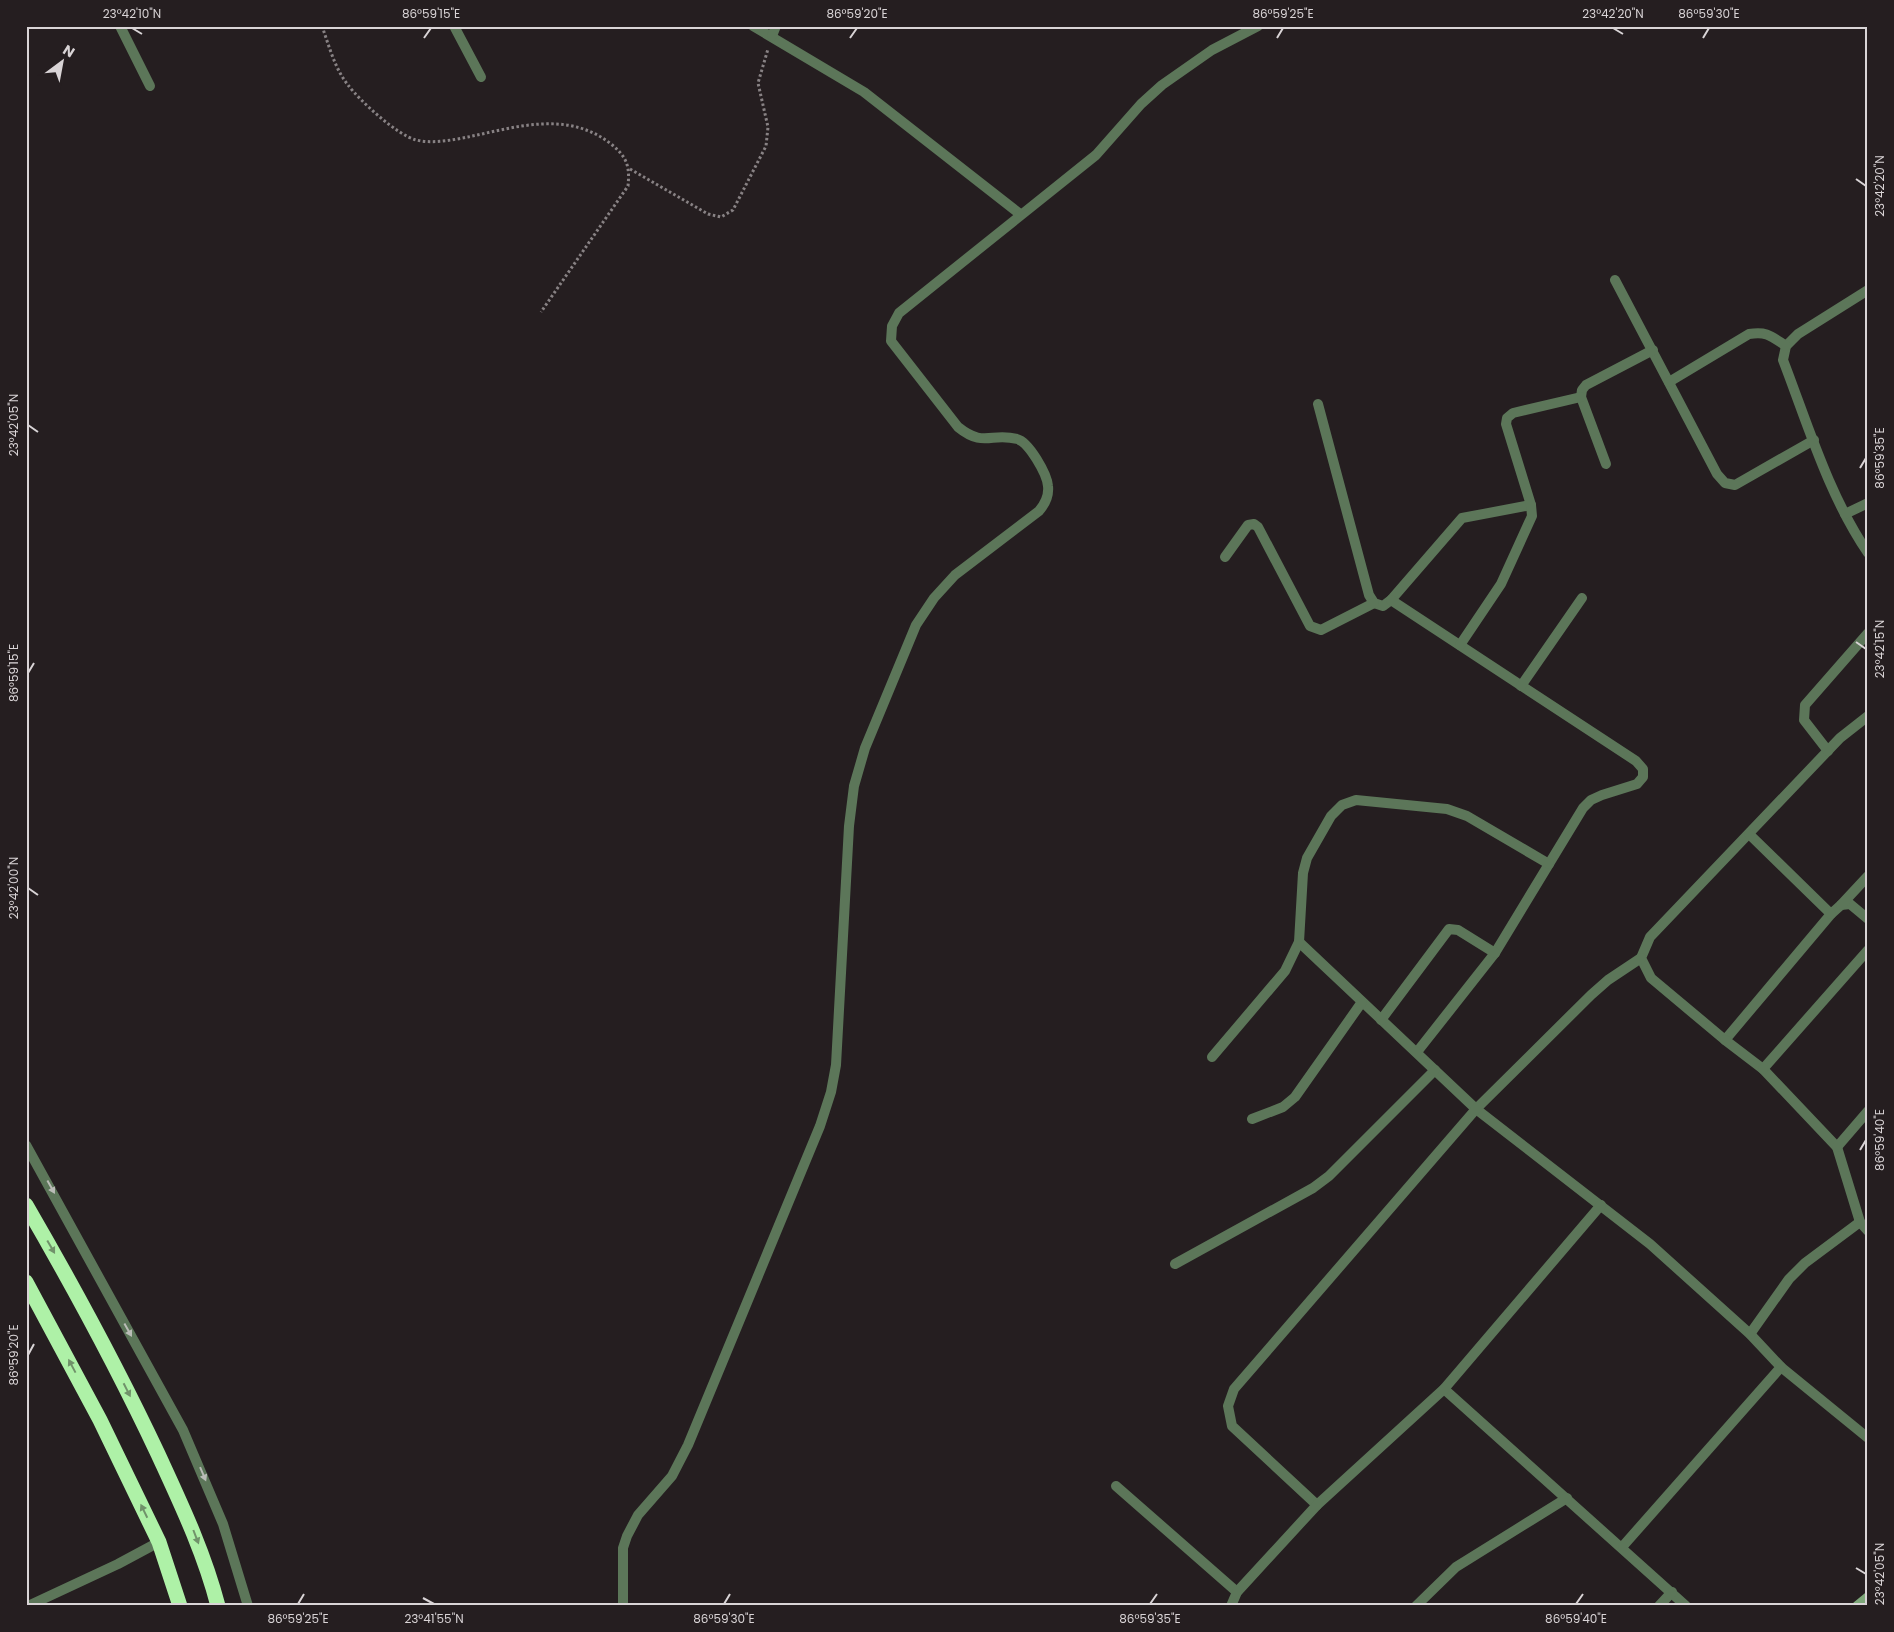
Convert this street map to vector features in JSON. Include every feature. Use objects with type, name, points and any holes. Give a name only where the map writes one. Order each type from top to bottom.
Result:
[{"type":"highway","points":[[26,1205],[106,1349],[144,1424],[196,1536],[218,1606]]},
{"type":"highway","points":[[26,1282],[100,1420],[159,1542],[180,1606]]},
{"type":"street","points":[[120,26],[150,86]]},
{"type":"street","points":[[454,26],[481,77]]},
{"type":"street","points":[[753,26],[864,92],[1020,214]]},
{"type":"street","points":[[772,36],[776,26]]},
{"type":"street","points":[[623,1606],[623,1548],[627,1536],[638,1515],[672,1476],[688,1445],[820,1126],[831,1092],[836,1065],[850,826],[854,786],[865,748],[916,625],[934,598],[955,575],[1039,511],[1046,498],[1048,483],[1030,448],[1019,439],[1004,437],[984,440],[969,435],[958,427],[891,340],[892,326],[899,314],[1020,214],[1096,155],[1141,104],[1162,84],[1212,50],[1258,26]]},
{"type":"street","points":[[1615,280],[1717,474],[1725,483],[1736,484],[1814,440]]},
{"type":"street","points":[[1868,290],[1798,334],[1786,346],[1783,360],[1845,514],[1868,554]]},
{"type":"street","points":[[1669,382],[1748,334],[1761,332],[1770,335],[1786,346]]},
{"type":"street","points":[[1606,464],[1581,396],[1582,390],[1586,385],[1653,350]]},
{"type":"street","points":[[1460,645],[1501,584],[1532,516],[1532,505],[1506,424],[1507,418],[1513,413],[1581,396]]},
{"type":"street","points":[[1318,404],[1369,595],[1374,603],[1383,606],[1391,600],[1462,518],[1532,505]]},
{"type":"street","points":[[1845,514],[1868,503]]},
{"type":"street","points":[[1225,557],[1248,525],[1254,524],[1258,527],[1310,626],[1316,630],[1321,630],[1374,603]]},
{"type":"street","points":[[1521,686],[1582,598]]},
{"type":"street","points":[[1391,600],[1636,761],[1643,769],[1643,777],[1637,784],[1591,800],[1583,808],[1494,953],[1417,1052]]},
{"type":"street","points":[[1828,751],[1804,720],[1805,706],[1868,632]]},
{"type":"street","points":[[1317,1505],[1232,1426],[1228,1406],[1234,1389],[1476,1109],[1591,995],[1608,980],[1641,958],[1650,937],[1828,751],[1856,724],[1868,716]]},
{"type":"street","points":[[1212,1057],[1285,972],[1298,942],[1303,873],[1307,858],[1331,816],[1342,805],[1356,800],[1448,809],[1466,816],[1549,864]]},
{"type":"street","points":[[1749,834],[1831,914]]},
{"type":"street","points":[[1725,1040],[1831,914],[1842,905],[1868,876]]},
{"type":"street","points":[[1842,905],[1850,904],[1868,919]]},
{"type":"street","points":[[1381,1020],[1449,929],[1458,930],[1494,953]]},
{"type":"street","points":[[1298,942],[1476,1109],[1650,1244],[1750,1334],[1781,1367],[1868,1438]]},
{"type":"street","points":[[1763,1069],[1868,950]]},
{"type":"street","points":[[1641,958],[1651,978],[1763,1069],[1837,1146],[1860,1222],[1868,1231]]},
{"type":"street","points":[[1252,1119],[1284,1107],[1295,1098],[1362,1002]]},
{"type":"street","points":[[1175,1264],[1312,1188],[1329,1176],[1435,1070]]},
{"type":"street","points":[[1837,1146],[1868,1111]]},
{"type":"street","points":[[26,1145],[183,1430],[222,1524],[248,1606]]},
{"type":"street","points":[[1232,1606],[1237,1592],[1317,1505],[1444,1388],[1600,1205]]},
{"type":"street","points":[[1750,1334],[1789,1279],[1805,1264],[1860,1222]]},
{"type":"street","points":[[1623,1546],[1781,1367]]},
{"type":"street","points":[[1444,1388],[1623,1546],[1686,1606]]},
{"type":"street","points":[[1116,1486],[1237,1592]]},
{"type":"street","points":[[1416,1606],[1456,1567],[1567,1498]]},
{"type":"street","points":[[28,1606],[118,1564],[159,1542]]},
{"type":"street","points":[[1659,1606],[1672,1592]]},
{"type":"street","points":[[1857,1606],[1868,1597]]},
{"type":"path","points":[[322,26],[334,60],[348,85],[393,129],[415,140],[445,142],[538,123],[577,126],[604,139],[624,155],[630,169],[628,186],[540,312]]},
{"type":"path","points":[[630,169],[708,214],[721,217],[733,210],[766,146],[768,127],[758,84],[760,71],[772,36]]}]
